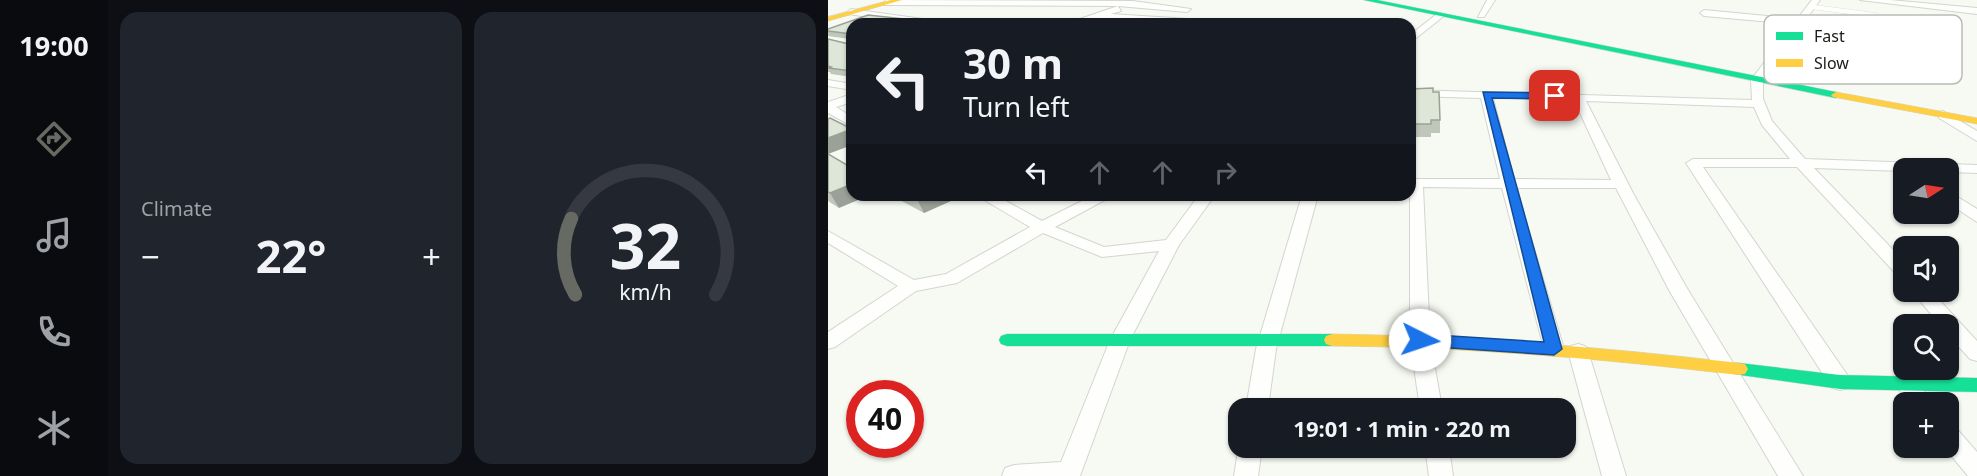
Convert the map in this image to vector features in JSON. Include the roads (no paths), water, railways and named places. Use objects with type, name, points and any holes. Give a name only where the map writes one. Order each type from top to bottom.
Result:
[{"type":"street","points":[[1367,0],[1764,77]]},
{"type":"street","points":[[1400,0],[1481,15],[1764,77]]},
{"type":"street","points":[[1481,15],[1491,0]]},
{"type":"street","points":[[1864,0],[1977,11]]},
{"type":"street","points":[[1959,0],[1977,1]]},
{"type":"street","points":[[828,19],[893,2],[1137,2],[1187,9]]},
{"type":"street","points":[[1099,18],[1137,2]]},
{"type":"street","points":[[851,12],[894,18]]},
{"type":"street","points":[[1704,13],[1764,19]]},
{"type":"street","points":[[1416,34],[1441,15]]},
{"type":"street","points":[[1764,70],[1760,76],[1759,104],[1766,122],[1801,163],[1893,260]]},
{"type":"street","points":[[828,83],[846,86]]},
{"type":"street","points":[[1798,84],[1977,121]]},
{"type":"street","points":[[1808,84],[1977,112]]},
{"type":"street","points":[[1416,93],[1759,104]]},
{"type":"street","points":[[1486,94],[1508,184],[1554,349]]},
{"type":"street","points":[[1578,97],[1619,184],[1723,367],[1791,476]]},
{"type":"street","points":[[828,107],[846,100]]},
{"type":"street","points":[[828,107],[846,118]]},
{"type":"street","points":[[1943,115],[1977,137]]},
{"type":"street","points":[[1840,382],[1693,163],[1801,163],[1893,167]]},
{"type":"street","points":[[1959,168],[1977,169]]},
{"type":"street","points":[[1416,183],[1619,184]]},
{"type":"street","points":[[995,201],[1042,227],[1102,252],[1171,245]]},
{"type":"street","points":[[828,342],[911,285],[951,279],[1042,227],[1094,201]]},
{"type":"street","points":[[1014,476],[1069,474],[1120,340],[1171,245],[1203,201]]},
{"type":"street","points":[[1259,398],[1269,340],[1308,201]]},
{"type":"street","points":[[1414,201],[1420,340],[1429,398]]},
{"type":"street","points":[[1959,203],[1977,217]]},
{"type":"street","points":[[828,236],[911,285]]},
{"type":"street","points":[[1931,302],[1977,354]]},
{"type":"street","points":[[1007,340],[1420,340],[1578,351],[1840,382],[1977,385]]},
{"type":"street","points":[[1578,351],[1614,476]]},
{"type":"street","points":[[1906,384],[1913,392]]},
{"type":"street","points":[[1959,448],[1977,470]]},
{"type":"street","points":[[1246,476],[1248,458]]},
{"type":"street","points":[[1439,458],[1441,476]]},
{"type":"lane","points":[[1815,4],[1874,15]]}]
